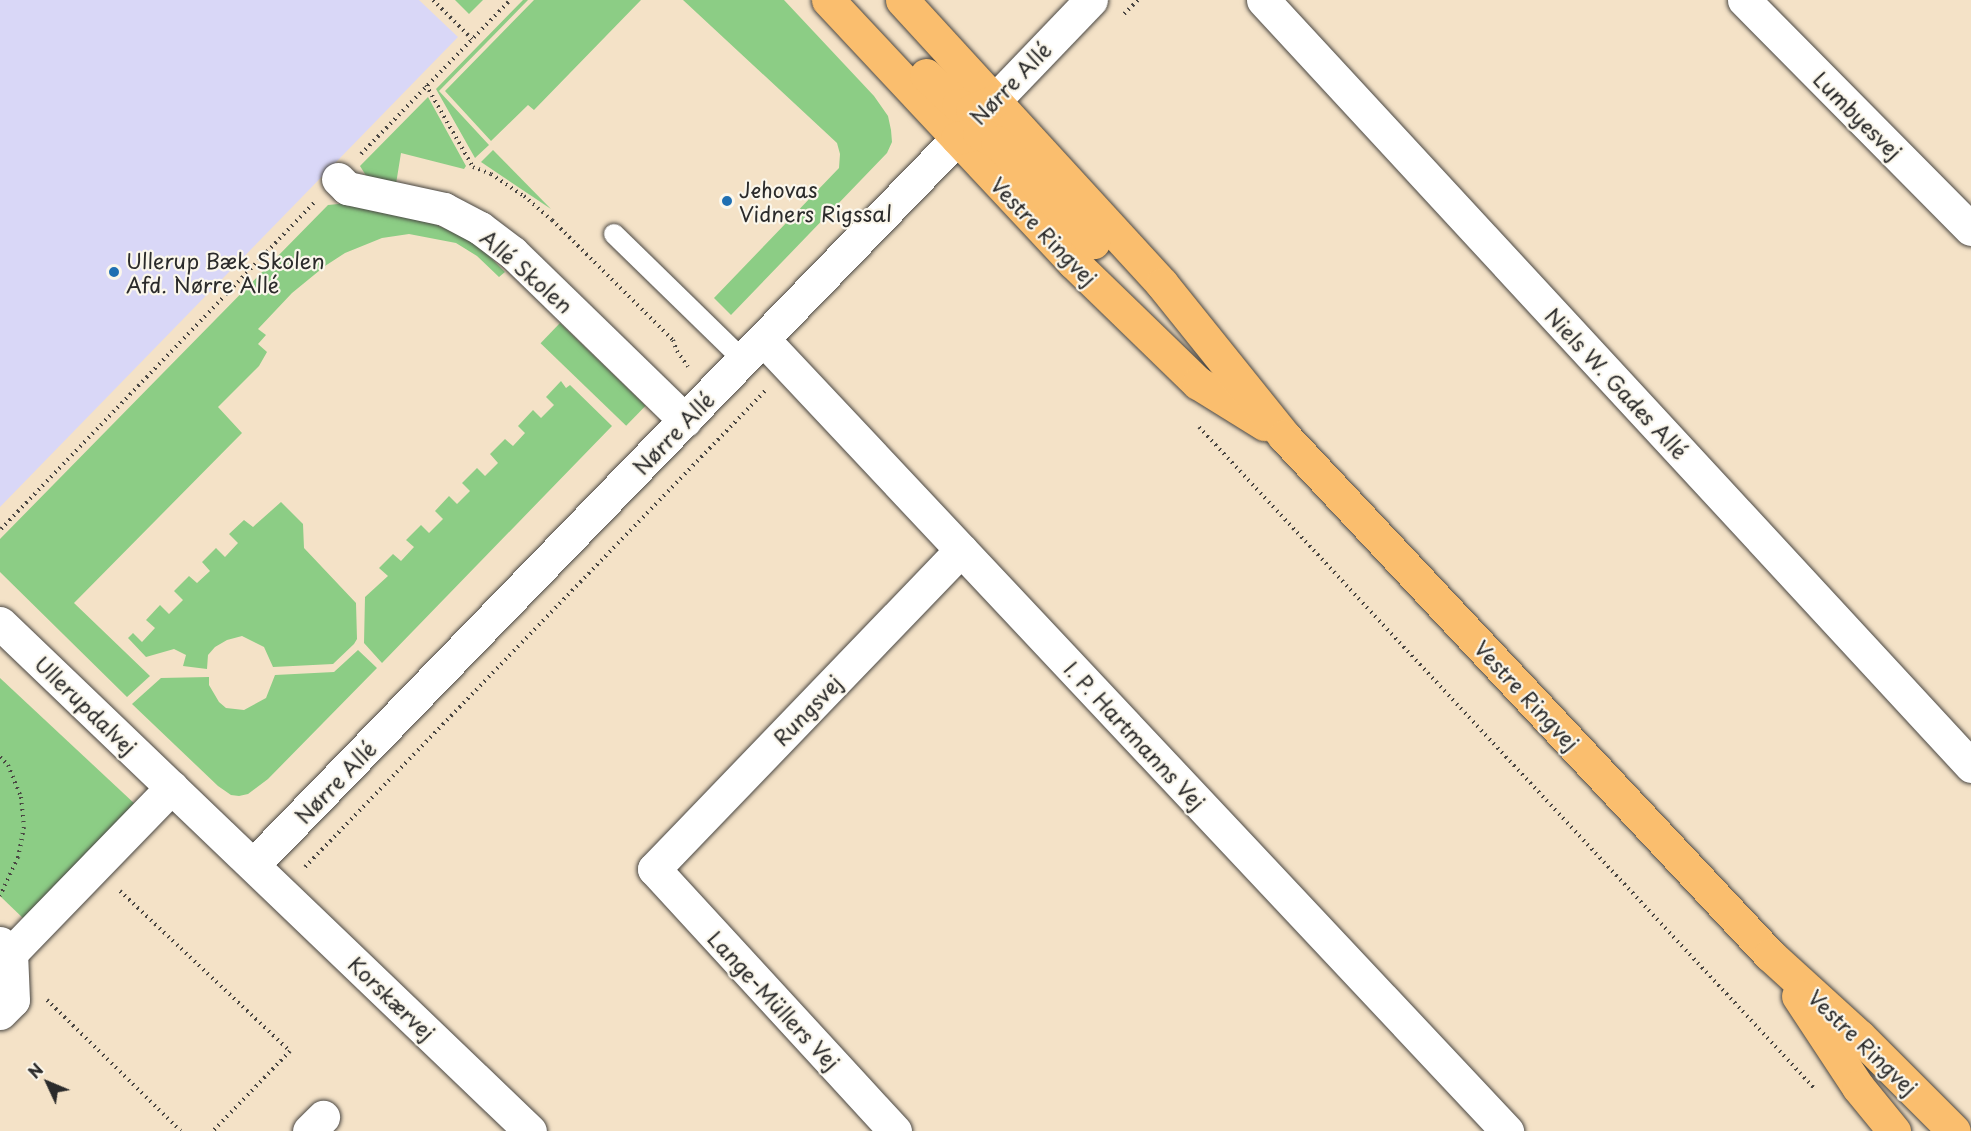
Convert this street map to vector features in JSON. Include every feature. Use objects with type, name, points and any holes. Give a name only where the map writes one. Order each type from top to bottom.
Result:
[{"type":"main road","name":"Vestre Ringvej","points":[[828,0],[1072,262],[1198,383],[1284,436]]},
{"type":"main road","points":[[855,0],[958,105],[972,110],[994,101]]},
{"type":"main road","name":"Vestre Ringvej","points":[[902,0],[1162,284],[1284,436],[1770,955],[1859,1036],[1954,1131]]},
{"type":"main road","name":"Vestre Ringvej","points":[[1770,955],[1858,1087],[1894,1131]]},
{"type":"main road","points":[[1858,1087],[1906,1131]]},
{"type":"street","name":"Nørre Allé","points":[[254,864],[1091,0]]},
{"type":"street","name":"Niels W. Gades Allé","points":[[1263,0],[1971,766]]},
{"type":"street","name":"Lumbyesvej","points":[[1744,0],[1971,229]]},
{"type":"street","name":"Allé Skolen","points":[[338,179],[347,188],[444,209],[480,228],[522,261],[685,420]]},
{"type":"street","name":"I. P. Hartmanns Vej","points":[[753,349],[961,550],[1507,1131]]},
{"type":"street","name":"Rungsvej","points":[[654,869],[961,550]]},
{"type":"street","name":"Ullerupdalvej","points":[[0,623],[254,864]]},
{"type":"street","points":[[0,1013],[13,1000],[8,959],[172,787]]},
{"type":"street","name":"Korskærvej","points":[[254,864],[530,1131]]},
{"type":"street","name":"Lange-Müllers Vej","points":[[654,869],[895,1131]]},
{"type":"lane","points":[[614,234],[753,349]]},
{"type":"path","points":[[433,0],[472,39]]},
{"type":"path","points":[[1,529],[510,0]]},
{"type":"path","points":[[426,85],[473,167],[491,174],[524,196],[552,220],[673,340],[684,363],[691,370]]},
{"type":"path","points":[[1197,425],[1816,1090]]},
{"type":"path","points":[[0,757],[8,765],[21,797],[24,827],[18,857],[0,896]]},
{"type":"path","points":[[94,867],[290,1051],[213,1131]]},
{"type":"path","points":[[8,959],[181,1131]]},
{"type":"shaded area","name":"Ullerup Bæk Skolen Afd. Nørre Allé","points":[[0,0],[419,0],[458,37],[0,507]]},
{"type":"green space","points":[[455,0],[483,0],[469,14]]},
{"type":"green space","points":[[523,0],[528,0],[439,91],[489,145],[475,158],[436,89]]},
{"type":"green space","points":[[534,0],[641,0],[534,110],[528,105],[491,141],[445,91]]},
{"type":"green space","points":[[683,0],[784,0],[874,96],[888,116],[891,130],[892,142],[887,153],[731,315],[714,298],[839,168],[840,154],[837,143]]},
{"type":"green space","points":[[428,97],[466,166],[464,169],[401,153],[396,184],[370,182],[360,166]]},
{"type":"green space","points":[[493,150],[551,209],[481,162]]},
{"type":"green space","points":[[348,203],[406,212],[460,235],[482,249],[505,272],[499,277],[477,256],[456,243],[409,234],[382,238],[345,253],[325,266],[292,293],[258,329],[266,335],[258,344],[267,352],[259,366],[218,407],[242,433],[74,603],[150,676],[127,697],[0,572],[0,539],[328,205]]},
{"type":"green space","points":[[560,323],[646,406],[626,426],[541,343]]},
{"type":"green space","points":[[561,381],[566,388],[570,385],[612,426],[382,663],[364,643],[365,597],[388,576],[379,568],[393,554],[401,561],[414,547],[406,540],[421,525],[429,533],[443,519],[435,511],[449,496],[457,504],[470,491],[462,483],[477,468],[485,476],[498,463],[490,454],[505,439],[513,446],[525,433],[518,426],[533,410],[541,418],[554,405],[546,397]]},
{"type":"green space","points":[[281,502],[303,524],[304,548],[356,603],[357,639],[354,644],[333,664],[273,667],[264,647],[242,636],[227,640],[215,647],[208,655],[207,669],[183,666],[186,655],[174,649],[146,657],[128,638],[133,633],[142,642],[155,628],[146,620],[160,605],[169,614],[183,600],[174,591],[189,576],[197,583],[210,571],[202,562],[216,548],[225,557],[238,543],[229,534],[244,520],[253,527]]},
{"type":"green space","points":[[358,650],[377,668],[268,779],[248,794],[231,795],[218,786],[132,704],[161,678],[209,677],[209,685],[219,702],[226,708],[244,710],[266,698],[275,675],[334,672]]},
{"type":"green space","points":[[0,678],[136,805],[26,921],[0,896]]},
{"type":"place","name":"Jehovas Vidners Rigssal","points":[[727,201]]},
{"type":"place","name":"Ullerup Bæk Skolen Afd. Nørre Allé","points":[[114,272]]}]
